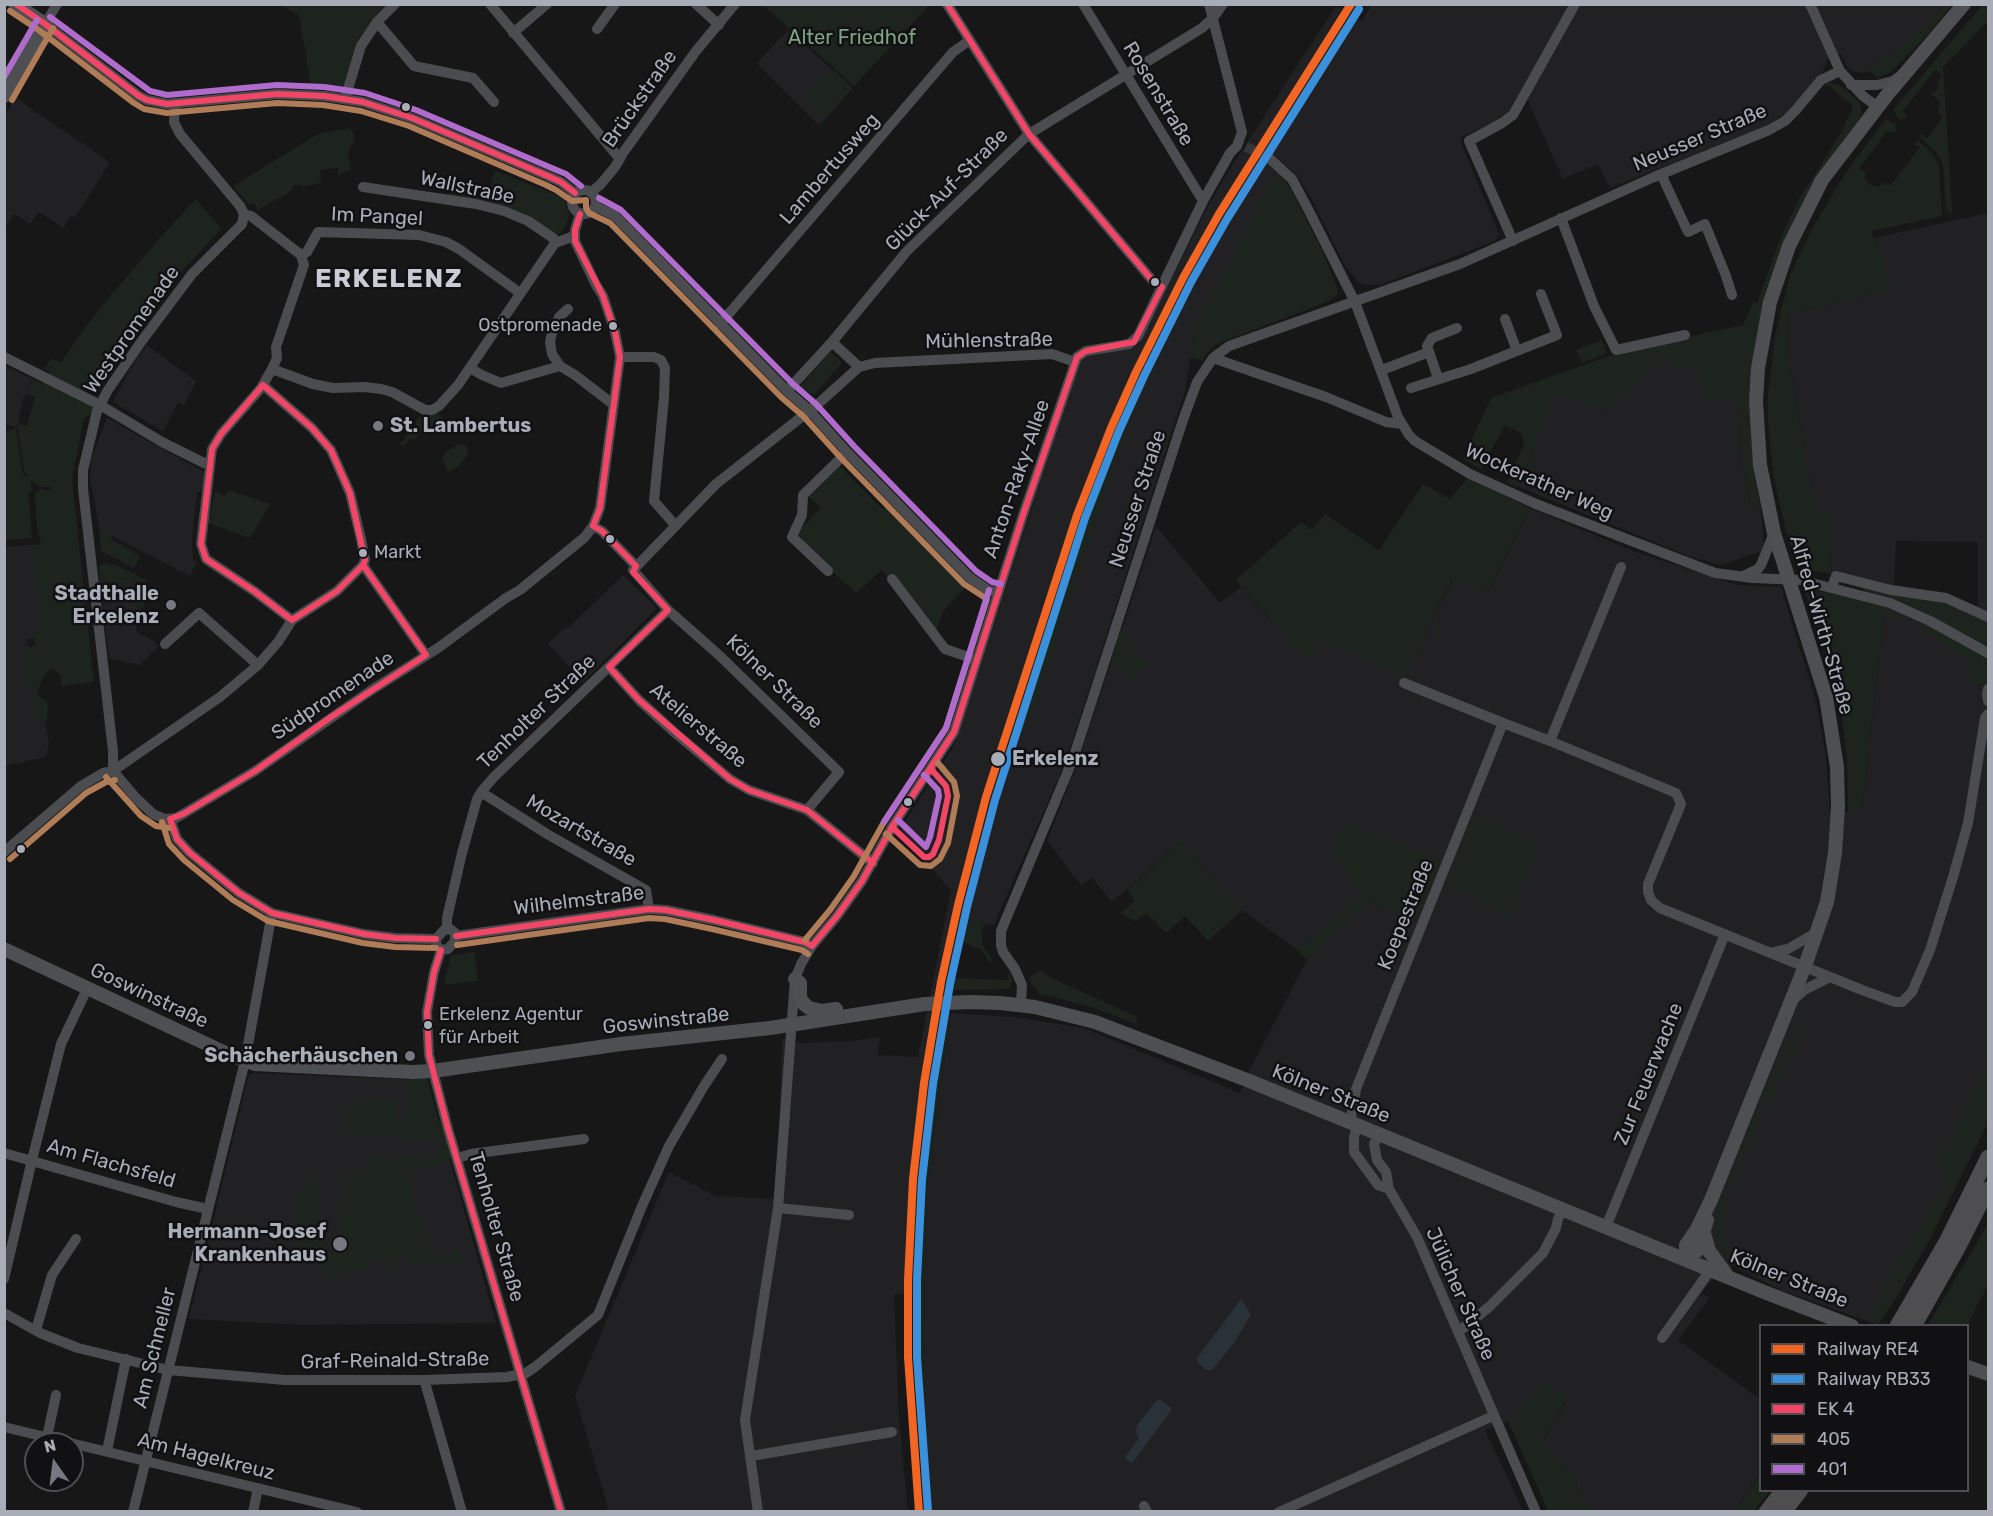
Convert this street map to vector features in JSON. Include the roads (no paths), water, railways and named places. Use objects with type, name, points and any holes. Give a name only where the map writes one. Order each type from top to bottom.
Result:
[{"type":"highway","points":[[1898,1324],[1946,1242],[1989,1157]]},
{"type":"highway","points":[[1915,1324],[1989,1189]]},
{"type":"highway","points":[[1766,1512],[1782,1492]]},
{"type":"highway","points":[[1784,1512],[1800,1492]]},
{"type":"main road","points":[[4,96],[45,24],[15,4]]},
{"type":"main road","name":"Alfred-Wirth-Straße","points":[[1686,1259],[1686,1245],[1697,1229],[1711,1200],[1805,966],[1827,902],[1835,853],[1838,807],[1837,768],[1826,697],[1774,532],[1760,465],[1756,412],[1762,337],[1770,302],[1789,246],[1810,201],[1840,155],[1964,4]]},
{"type":"main road","name":"Goswinstraße","points":[[4,949],[255,1064],[412,1072],[433,1071],[621,1044],[791,1025],[924,1004]]},
{"type":"main road","points":[[795,979],[800,983],[800,998],[809,1008],[822,1011],[878,1005],[885,1010]]},
{"type":"main road","name":"Kölner Straße","points":[[924,1004],[970,1002],[1021,1005],[1095,1022],[1284,1095],[1847,1324]]},
{"type":"main road","name":"Alfred-Wirth-Straße","points":[[1686,1259],[1698,1250],[1711,1200]]},
{"type":"main road","points":[[1704,1233],[1714,1260],[1729,1277]]},
{"type":"main road","points":[[1969,1367],[1989,1374]]},
{"type":"street","points":[[57,4],[45,24],[139,96],[160,103],[277,94],[345,99],[402,114],[550,177],[576,193]]},
{"type":"street","points":[[345,99],[361,46],[377,22],[395,4]]},
{"type":"street","points":[[490,4],[620,159]]},
{"type":"street","points":[[513,33],[547,4]]},
{"type":"street","points":[[597,29],[615,4]]},
{"type":"street","points":[[696,4],[718,25]]},
{"type":"street","name":"Brückstraße","points":[[591,192],[600,185],[620,159],[696,51],[735,4]]},
{"type":"street","points":[[947,4],[1029,134],[1152,280],[1162,286]]},
{"type":"street","name":"Rosenstraße","points":[[1083,4],[1203,201]]},
{"type":"street","points":[[1209,4],[1214,17]]},
{"type":"street","name":"Glück-Auf-Straße","points":[[787,391],[832,342],[907,251],[1029,134],[1202,28],[1223,4]]},
{"type":"street","points":[[1513,241],[1469,141],[1513,115],[1575,4]]},
{"type":"street","points":[[1810,4],[1840,71],[1851,85],[1878,107]]},
{"type":"street","name":"Mühlenstraße","points":[[859,366],[875,363],[1052,354],[1075,362],[1081,353],[1086,351],[1134,342],[1203,201],[1230,153],[1241,146],[1242,132],[1214,17]]},
{"type":"street","points":[[377,22],[414,66],[473,78],[494,102]]},
{"type":"street","name":"Lambertusweg","points":[[720,324],[952,52],[970,40]]},
{"type":"street","name":"Neusser Straße","points":[[1021,1005],[1022,985],[1003,952],[1000,931],[1073,759],[1183,420],[1197,382],[1213,358],[1229,346],[1460,264],[1661,174],[1769,130],[1785,121],[1796,111],[1821,80],[1840,71]]},
{"type":"street","points":[[1851,85],[1877,85],[1893,81],[1908,71]]},
{"type":"street","points":[[175,103],[174,122],[180,134],[240,206],[244,214],[250,216],[301,255],[304,265],[276,346],[277,358],[272,369],[263,385],[215,443],[210,461],[210,478],[201,544],[206,559],[292,620]]},
{"type":"street","points":[[1213,358],[1326,397],[1386,422],[1402,424],[1355,302],[1292,179],[1269,158]]},
{"type":"street","points":[[1661,174],[1688,232],[1705,224],[1732,295]]},
{"type":"street","name":"Wallstraße","points":[[363,188],[475,204],[504,211],[528,221],[553,238],[555,243]]},
{"type":"street","points":[[583,190],[591,192],[596,198],[596,207],[590,213],[580,214],[575,211],[572,204],[576,193],[583,190]]},
{"type":"street","points":[[596,207],[615,216],[720,324],[809,410],[970,578],[988,590],[998,593]]},
{"type":"street","name":"Westpromenade","points":[[113,771],[113,751],[83,489],[83,470],[87,449],[100,405],[108,390],[192,274],[242,224],[244,214]]},
{"type":"street","points":[[580,214],[574,236],[603,296],[615,332],[620,357],[596,521]]},
{"type":"street","points":[[1561,218],[1594,306],[1617,350],[1685,335]]},
{"type":"street","name":"Im Pangel","points":[[301,255],[307,252],[318,232],[419,235],[446,242],[459,249],[520,293]]},
{"type":"street","points":[[272,369],[313,384],[333,388],[381,389],[392,392],[425,410],[432,410],[449,396],[470,368],[555,243],[574,236]]},
{"type":"street","points":[[1411,388],[1517,351],[1557,334],[1541,294]]},
{"type":"street","points":[[568,309],[559,317],[550,342],[552,354],[560,366],[614,405]]},
{"type":"street","points":[[1505,319],[1517,351]]},
{"type":"street","points":[[1438,378],[1427,346],[1432,338],[1456,328]]},
{"type":"street","points":[[636,566],[716,484],[809,410],[859,366],[832,342]]},
{"type":"street","points":[[1382,370],[1429,352]]},
{"type":"street","points":[[4,357],[100,405],[162,442],[204,463],[210,461]]},
{"type":"street","points":[[620,357],[654,357],[661,360],[665,368],[654,501],[675,525]]},
{"type":"street","name":"Anton-Raky-Allee","points":[[795,979],[812,945],[837,916],[873,863],[892,827],[954,732],[1075,362]]},
{"type":"street","points":[[470,368],[501,383],[560,366]]},
{"type":"street","points":[[4,852],[81,786],[103,773],[113,771],[220,697],[258,665],[278,642],[292,620],[337,591],[363,565],[361,539],[350,493],[335,457],[326,442],[312,428],[263,385]]},
{"type":"street","name":"Wockerather Weg","points":[[1402,424],[1415,441],[1470,474],[1527,500],[1715,573],[1789,579],[1832,587],[1907,610],[1989,653]]},
{"type":"street","points":[[828,572],[792,537],[802,515],[803,495],[847,452]]},
{"type":"street","name":"Südpromenade","points":[[170,819],[183,814],[255,771],[520,590],[585,537],[596,521]]},
{"type":"street","name":"Kölner Straße","points":[[596,521],[602,531],[636,566],[633,572],[668,610],[720,656],[839,772],[807,810]]},
{"type":"street","points":[[1741,576],[1758,569],[1761,565],[1774,532]]},
{"type":"street","points":[[363,565],[426,655]]},
{"type":"street","points":[[1550,741],[1621,567]]},
{"type":"street","name":"Wockerather Weg","points":[[1832,587],[1836,576],[1892,590],[1946,598],[1989,617]]},
{"type":"street","points":[[892,579],[945,649],[977,660]]},
{"type":"street","name":"Tenholter Straße","points":[[451,932],[447,918],[462,854],[481,792],[668,610]]},
{"type":"street","points":[[165,644],[199,613],[258,665]]},
{"type":"street","name":"Atelierstraße","points":[[609,668],[660,720],[730,779],[749,790],[807,810]]},
{"type":"street","points":[[1404,683],[1677,793],[1681,804],[1647,884],[1652,900],[1660,908],[1895,1002],[1902,1002],[1912,992],[1930,950],[1962,844],[1976,778],[1985,718],[1989,714]]},
{"type":"street","points":[[1989,689],[1987,694],[1989,701]]},
{"type":"street","name":"Koepestraße","points":[[1354,1125],[1356,1089],[1503,723]]},
{"type":"street","points":[[113,771],[147,809],[160,818],[170,819],[177,839],[190,854],[239,893],[272,913],[364,934],[438,945],[448,949],[455,941],[451,932]]},
{"type":"street","name":"Mozartstraße","points":[[481,792],[547,834],[646,890],[649,909]]},
{"type":"street","points":[[807,810],[873,863]]},
{"type":"street","name":"Wilhelmstraße","points":[[451,932],[649,909],[666,910],[714,920],[812,945]]},
{"type":"street","name":"Am Schneller","points":[[133,1512],[245,1061],[272,913]]},
{"type":"street","points":[[1770,953],[1788,949],[1817,932]]},
{"type":"street","name":"Zur Feuerwache","points":[[1606,1227],[1725,934]]},
{"type":"street","name":"Tenholter Straße","points":[[438,945],[427,1012],[429,1054],[457,1158],[561,1512]]},
{"type":"street","points":[[1790,1004],[1804,990],[1830,977]]},
{"type":"street","points":[[758,1512],[746,1420],[778,1208],[795,979]]},
{"type":"street","points":[[4,1279],[62,1044],[87,989]]},
{"type":"street","name":"Graf-Reinald-Straße","points":[[4,1313],[78,1348],[168,1370],[285,1380],[425,1380],[507,1377],[521,1374],[535,1367],[598,1315],[669,1146],[722,1059]]},
{"type":"street","name":"Jülicher Straße","points":[[1354,1125],[1354,1152],[1378,1185],[1389,1189]]},
{"type":"street","name":"Jülicher Straße","points":[[1379,1134],[1374,1144],[1374,1151],[1377,1160],[1386,1172],[1389,1189],[1417,1237],[1536,1512]]},
{"type":"street","points":[[457,1158],[471,1154],[584,1139]]},
{"type":"street","name":"Am Flachsfeld","points":[[4,1153],[208,1209]]},
{"type":"street","points":[[778,1208],[849,1215]]},
{"type":"street","points":[[1458,1332],[1489,1307],[1543,1253],[1563,1209]]},
{"type":"street","points":[[36,1330],[52,1275],[76,1239]]},
{"type":"street","name":"Kölner Straße","points":[[1662,1338],[1711,1269]]},
{"type":"street","points":[[107,1451],[126,1359]]},
{"type":"street","points":[[425,1380],[462,1512]]},
{"type":"street","points":[[48,1432],[56,1395]]},
{"type":"street","points":[[1279,1512],[1493,1416]]},
{"type":"street","name":"Am Hagelkreuz","points":[[4,1427],[26,1432]]},
{"type":"street","points":[[751,1456],[892,1432]]},
{"type":"street","name":"Am Hagelkreuz","points":[[84,1446],[357,1512]]},
{"type":"street","points":[[253,1512],[258,1488]]},
{"type":"tunnel","points":[[1246,147],[1269,158]]},
{"type":"rail line","name":"RE4","points":[[919,1512],[908,1357],[908,1280],[913,1179],[924,1083],[941,982],[986,797],[1077,515],[1136,372],[1183,278],[1219,214],[1351,4]]},
{"type":"rail line","name":"RB33","points":[[928,1511],[917,1357],[917,1280],[922,1180],[933,1084],[950,984],[995,800],[1085,518],[1119,431],[1144,376],[1191,282],[1227,219],[1359,9]]},
{"type":"place","name":"Ostpromenade","points":[[613,326]]},
{"type":"place","name":"St. Lambertus","points":[[378,426]]},
{"type":"place","name":"Markt","points":[[363,553]]},
{"type":"place","name":"Stadthalle Erkelenz","points":[[171,605]]},
{"type":"place","name":"Erkelenz","points":[[998,759]]},
{"type":"place","name":"Erkelenz Agentur für Arbeit","points":[[428,1025]]},
{"type":"place","name":"Schächerhäuschen","points":[[410,1056]]},
{"type":"place","name":"Hermann-Josef Krankenhaus","points":[[340,1244]]},
{"type":"district","name":"ERKELENZ","points":[[389,279]]},
{"type":"park label","name":"Alter Friedhof","points":[[852,38]]}]
